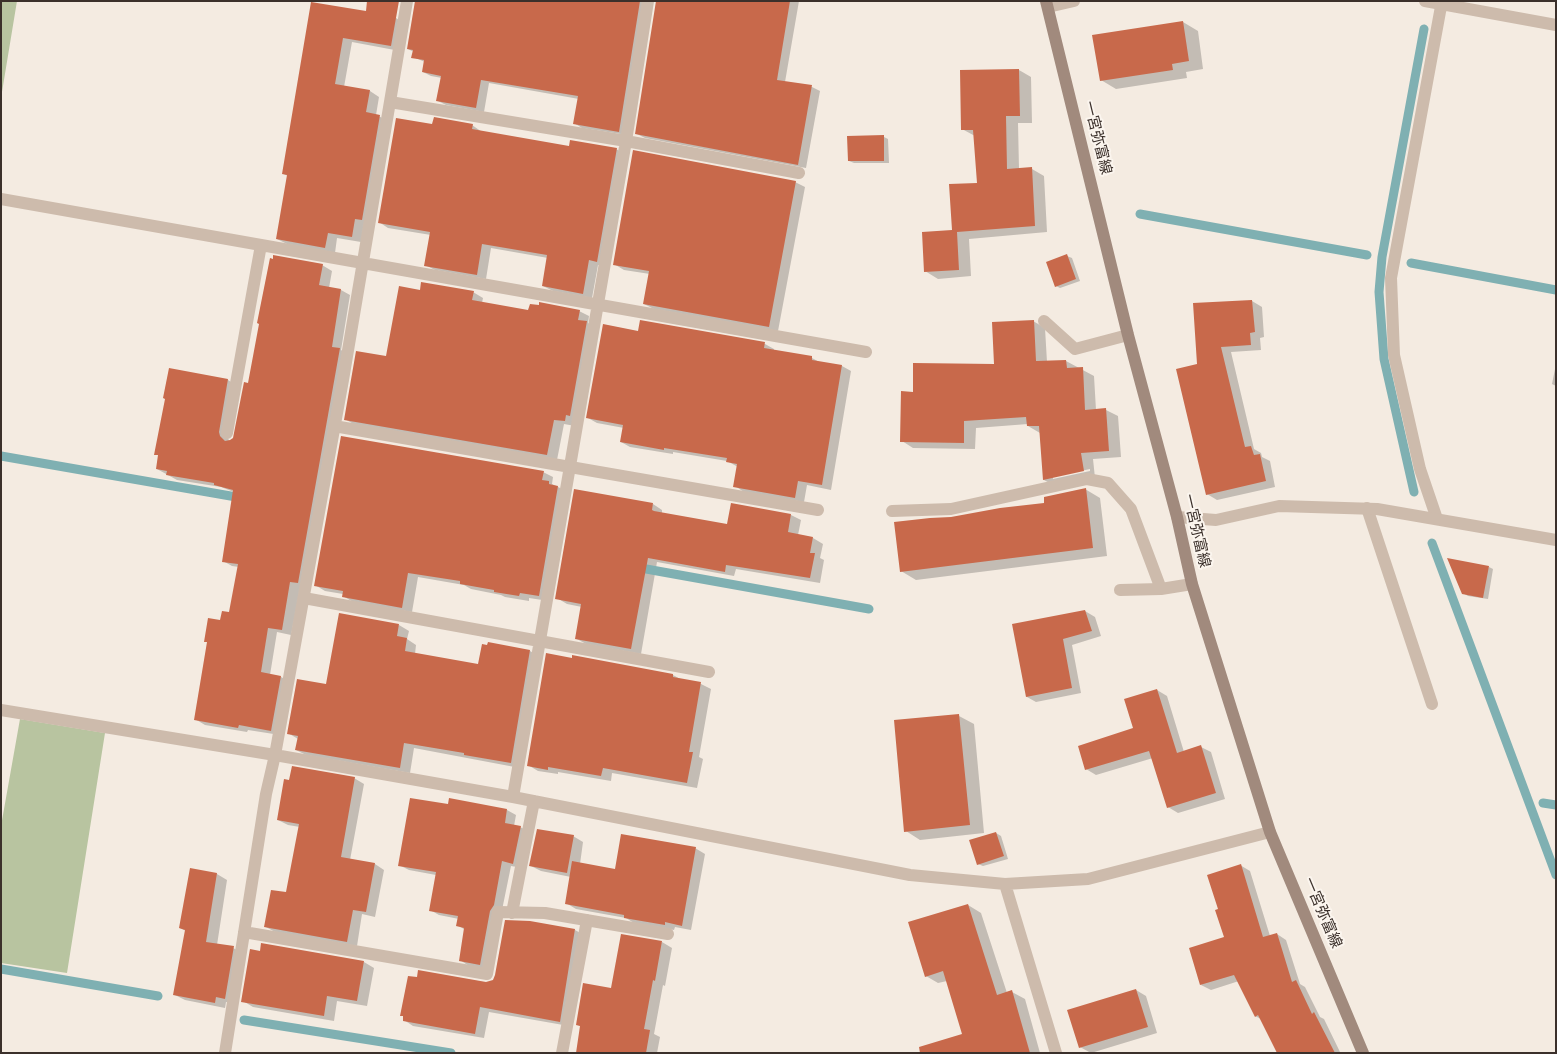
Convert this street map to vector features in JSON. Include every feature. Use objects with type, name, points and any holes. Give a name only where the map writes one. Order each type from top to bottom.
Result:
[{"type":"main road","name":"一宮弥富線","points":[[1047,4],[1128,334],[1177,517],[1192,584],[1270,832],[1363,1053]]},
{"type":"street","points":[[225,1053],[266,794],[304,598],[407,1]]},
{"type":"street","points":[[513,797],[626,141],[648,1]]},
{"type":"street","points":[[1047,4],[1074,1]]},
{"type":"street","points":[[1425,1],[1556,25]]},
{"type":"street","points":[[1437,519],[1420,469],[1394,354],[1391,278],[1442,3]]},
{"type":"street","points":[[390,102],[626,141],[799,173]]},
{"type":"street","points":[[1,200],[866,352]]},
{"type":"street","points":[[227,433],[261,245]]},
{"type":"street","points":[[1044,321],[1075,348],[1128,334]]},
{"type":"street","points":[[334,426],[818,510]]},
{"type":"street","points":[[892,511],[951,509],[1087,479],[1108,483],[1131,509],[1161,589]]},
{"type":"street","points":[[1177,517],[1216,520],[1279,506],[1367,508],[1556,540]]},
{"type":"street","points":[[1367,508],[1432,704]]},
{"type":"street","points":[[1120,590],[1161,589],[1192,584]]},
{"type":"street","points":[[304,598],[709,672]]},
{"type":"street","points":[[1,710],[275,755],[513,797],[910,875],[1005,884],[1088,879],[1270,832]]},
{"type":"street","points":[[512,912],[534,801]]},
{"type":"street","points":[[1005,884],[1056,1053]]},
{"type":"street","points":[[244,932],[486,974],[498,912],[545,913],[668,934]]},
{"type":"street","points":[[562,1053],[587,920]]},
{"type":"green space","points":[[1,1],[17,1],[1,98]]},
{"type":"green space","points":[[20,719],[105,733],[67,973],[1,963],[1,826]]},
{"type":"building","points":[[367,1],[399,1],[391,46],[343,38],[335,84],[370,90],[366,112],[380,115],[362,220],[355,219],[352,237],[328,233],[325,248],[276,239],[287,175],[282,174],[311,2],[366,11]]},
{"type":"building","points":[[415,1],[640,1],[619,132],[573,124],[578,96],[481,80],[476,108],[436,101],[441,76],[422,72],[424,60],[411,58],[413,50],[407,49]]},
{"type":"building","points":[[656,1],[790,1],[777,80],[812,85],[798,165],[635,134]]},
{"type":"building","points":[[1183,21],[1189,61],[1172,64],[1173,70],[1100,81],[1092,35]]},
{"type":"building","points":[[1019,69],[1020,116],[1006,116],[1007,169],[1032,167],[1035,226],[957,232],[959,270],[924,272],[922,232],[952,230],[949,184],[977,183],[973,130],[961,130],[960,70]]},
{"type":"building","points":[[434,117],[473,124],[472,129],[569,146],[570,140],[617,148],[597,262],[589,260],[583,294],[542,286],[547,255],[482,244],[477,275],[424,266],[430,232],[378,223],[396,118],[432,124]]},
{"type":"building","points":[[884,135],[884,161],[848,161],[847,136]]},
{"type":"building","points":[[633,150],[796,181],[769,327],[643,304],[649,271],[613,265]]},
{"type":"building","points":[[1067,254],[1076,279],[1055,287],[1046,262]]},
{"type":"building","points":[[273,255],[323,264],[319,285],[341,289],[332,347],[340,348],[298,583],[290,582],[282,630],[268,628],[261,672],[281,676],[271,731],[239,725],[238,728],[194,720],[207,642],[204,642],[208,618],[220,620],[222,611],[229,612],[238,564],[222,562],[233,490],[214,485],[214,483],[166,475],[167,471],[156,469],[158,455],[154,455],[169,368],[228,379],[219,432],[225,441],[233,438],[244,382],[248,383],[259,324],[257,323],[270,258],[273,259]]},
{"type":"building","points":[[421,282],[474,291],[472,300],[528,310],[530,304],[539,305],[539,302],[580,310],[578,320],[587,321],[570,416],[566,415],[565,421],[554,420],[547,455],[344,420],[356,351],[386,356],[399,286],[420,290]]},
{"type":"building","points":[[1252,300],[1255,332],[1250,333],[1251,345],[1221,347],[1245,447],[1251,446],[1254,455],[1260,454],[1266,481],[1206,495],[1176,369],[1197,364],[1193,303]]},
{"type":"building","points":[[640,320],[765,342],[764,348],[812,356],[812,360],[842,365],[822,485],[798,481],[795,498],[733,487],[737,464],[726,462],[727,458],[620,442],[623,425],[586,418],[603,324],[638,331]]},
{"type":"building","points":[[1034,320],[1036,361],[1066,360],[1067,368],[1083,367],[1085,410],[1106,408],[1109,451],[1081,453],[1084,471],[1043,480],[1039,426],[1027,426],[1026,417],[964,421],[964,443],[900,442],[901,391],[913,392],[913,363],[994,364],[992,322]]},
{"type":"building","points":[[341,436],[544,471],[542,480],[549,481],[549,484],[558,486],[539,596],[520,593],[519,596],[494,592],[494,590],[460,584],[460,581],[408,573],[402,608],[342,597],[343,591],[314,586]]},
{"type":"building","points":[[1086,488],[1093,548],[900,572],[894,522],[951,517],[1000,508],[1044,503],[1044,497]]},
{"type":"building","points":[[574,489],[653,503],[652,510],[654,511],[727,524],[731,503],[791,514],[788,532],[813,537],[810,553],[815,553],[810,578],[726,565],[725,572],[648,558],[631,649],[575,639],[581,604],[555,599]]},
{"type":"building","points":[[1447,558],[1489,566],[1483,598],[1462,594]]},
{"type":"building","points":[[1085,610],[1092,631],[1063,639],[1072,688],[1026,697],[1012,624]]},
{"type":"building","points":[[339,613],[399,624],[397,636],[407,638],[405,651],[478,664],[482,644],[487,645],[488,642],[530,650],[511,763],[404,743],[400,768],[295,750],[298,736],[287,734],[297,679],[326,684]]},
{"type":"building","points":[[546,653],[572,658],[572,655],[673,674],[673,677],[701,682],[689,752],[693,752],[687,783],[603,768],[601,776],[548,767],[548,770],[527,766]]},
{"type":"building","points":[[1157,689],[1177,753],[1201,745],[1216,793],[1167,808],[1149,751],[1085,770],[1078,746],[1133,728],[1124,699]]},
{"type":"building","points":[[959,714],[970,825],[904,832],[894,720]]},
{"type":"building","points":[[292,766],[355,777],[341,857],[375,863],[366,912],[353,910],[347,942],[264,927],[271,890],[286,892],[299,824],[277,820],[284,779],[289,780]]},
{"type":"building","points":[[410,798],[448,804],[449,798],[507,809],[505,823],[521,826],[513,864],[502,861],[480,965],[459,961],[464,928],[456,926],[458,916],[429,911],[436,872],[398,866]]},
{"type":"building","points":[[537,829],[574,835],[567,873],[529,866]]},
{"type":"building","points":[[996,832],[1004,856],[977,865],[969,840]]},
{"type":"building","points":[[621,834],[696,847],[682,926],[665,922],[665,925],[624,918],[624,915],[565,904],[572,861],[615,869]]},
{"type":"building","points":[[1241,864],[1263,937],[1277,933],[1292,982],[1296,980],[1312,1014],[1314,1012],[1335,1053],[1277,1053],[1258,1015],[1255,1017],[1234,975],[1200,985],[1189,948],[1224,937],[1215,910],[1218,909],[1207,875]]},
{"type":"building","points":[[190,868],[217,873],[206,942],[234,946],[225,999],[216,997],[215,1003],[173,995],[185,930],[179,928]]},
{"type":"building","points":[[968,904],[997,995],[1012,990],[1030,1053],[920,1053],[919,1047],[962,1034],[943,971],[925,977],[908,922]]},
{"type":"building","points":[[505,920],[530,921],[575,929],[560,1022],[480,1007],[475,1034],[403,1021],[403,1016],[400,1016],[408,976],[417,977],[418,970],[486,982],[493,980]]},
{"type":"building","points":[[621,934],[662,941],[644,1029],[650,1030],[646,1053],[576,1053],[580,1026],[576,1025],[583,983],[611,988]]},
{"type":"building","points":[[261,943],[364,961],[357,1001],[327,996],[324,1016],[241,1002],[250,949],[260,951]]},
{"type":"building","points":[[1136,989],[1148,1027],[1079,1048],[1067,1010]]},
{"type":"waterway","points":[[1414,492],[1384,359],[1379,292],[1382,257],[1424,29]]},
{"type":"waterway","points":[[1140,214],[1367,255]]},
{"type":"waterway","points":[[1411,263],[1556,290]]},
{"type":"waterway","points":[[1,456],[242,498]]},
{"type":"waterway","points":[[1432,543],[1556,875]]},
{"type":"waterway","points":[[635,567],[869,609]]},
{"type":"waterway","points":[[1543,803],[1556,805]]},
{"type":"waterway","points":[[1,969],[158,996]]},
{"type":"waterway","points":[[244,1020],[451,1053]]}]
